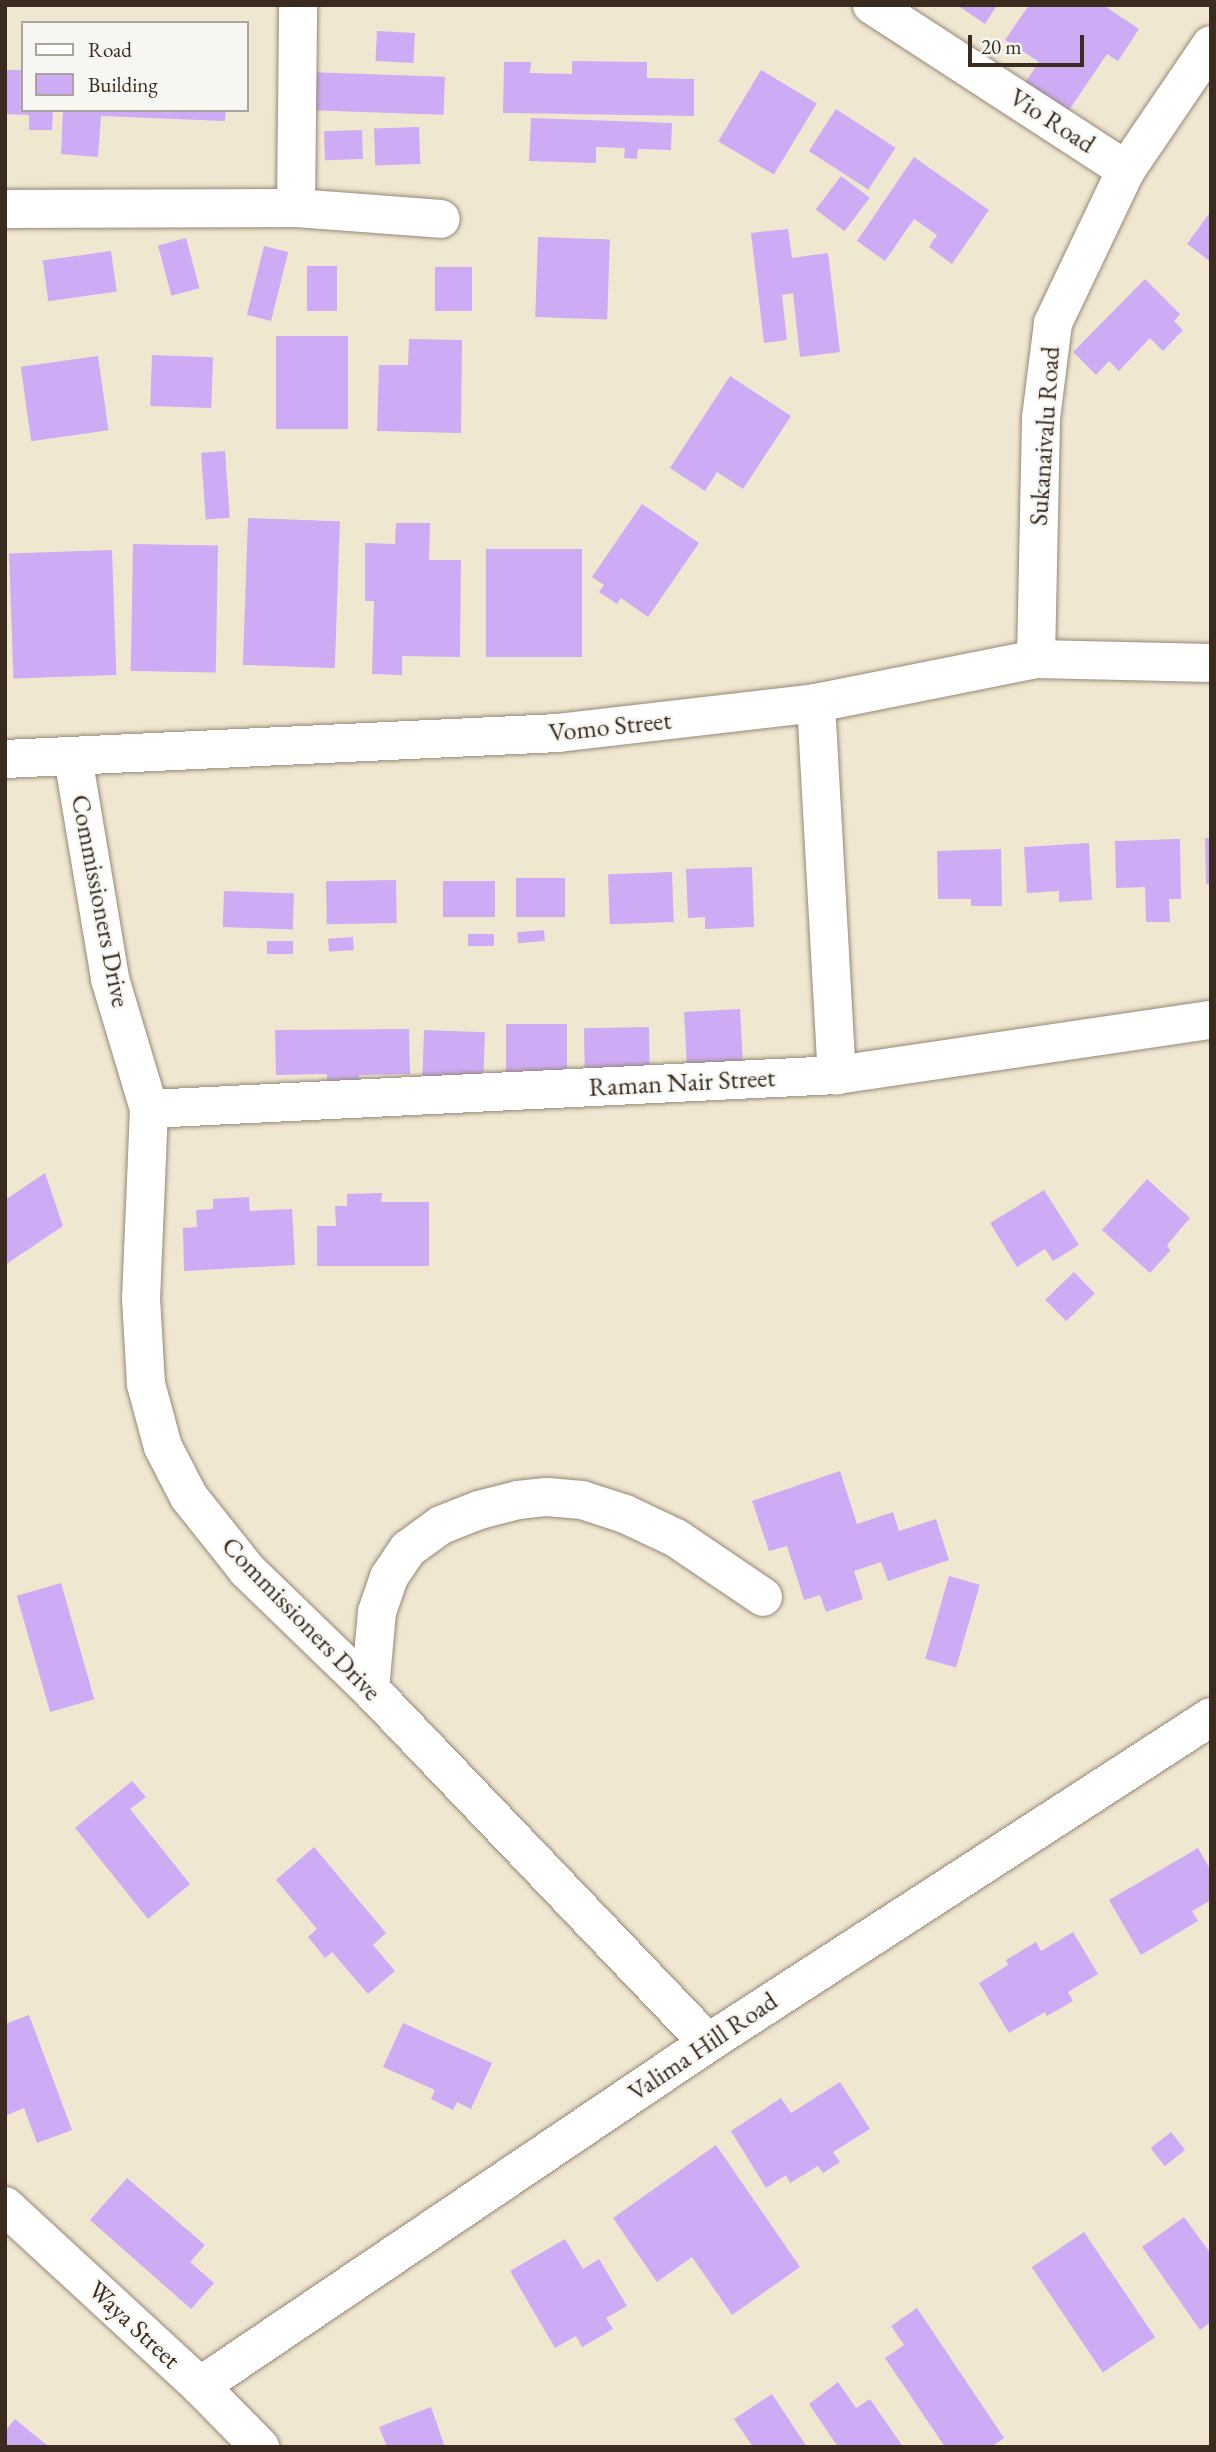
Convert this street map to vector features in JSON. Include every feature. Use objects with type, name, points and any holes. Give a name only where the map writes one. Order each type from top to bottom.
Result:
[{"type":"street","points":[[296,208],[298,5]]},
{"type":"street","name":"Vio Road","points":[[872,5],[1126,170]]},
{"type":"street","name":"Sukanaivalu Road","points":[[1036,659],[1041,418],[1053,323],[1126,170],[1211,45]]},
{"type":"street","points":[[5,209],[296,208],[441,219]]},
{"type":"street","name":"Vomo Street","points":[[5,759],[558,733],[816,703],[1036,659],[1211,663]]},
{"type":"street","points":[[816,703],[838,1075]]},
{"type":"street","name":"Commissioners Drive","points":[[73,757],[110,979],[149,1109],[142,1298],[146,1384],[163,1447],[189,1497],[247,1570],[369,1689],[708,2043]]},
{"type":"street","name":"Raman Nair Street","points":[[149,1109],[838,1075],[1211,1020]]},
{"type":"street","points":[[369,1689],[377,1612],[389,1577],[408,1549],[441,1525],[517,1500],[547,1497],[582,1500],[625,1514],[676,1538],[763,1597]]},
{"type":"street","name":"Valima Hill Road","points":[[200,2386],[708,2043],[1211,1717]]},
{"type":"street","name":"Waya Street","points":[[5,2206],[200,2386],[260,2447]]},
{"type":"building","points":[[957,5],[997,5],[985,24]]},
{"type":"building","points":[[1029,5],[1103,5],[1139,29],[1118,61],[1107,54],[1065,116],[1022,87],[1039,62],[1005,40]]},
{"type":"building","points":[[377,31],[415,33],[413,63],[375,61]]},
{"type":"building","points":[[572,61],[647,62],[647,78],[694,79],[694,116],[503,113],[504,62],[531,62],[530,73],[572,74]]},
{"type":"building","points":[[5,70],[21,70],[21,112],[53,112],[52,130],[29,130],[29,115],[5,114]]},
{"type":"building","points":[[761,70],[817,103],[774,175],[718,141]]},
{"type":"building","points":[[306,72],[445,77],[444,115],[305,110]]},
{"type":"building","points":[[836,109],[896,148],[868,190],[809,151]]},
{"type":"building","points":[[63,112],[226,112],[225,121],[101,116],[98,157],[61,154]]},
{"type":"building","points":[[531,118],[672,123],[671,150],[638,149],[637,159],[624,158],[625,148],[596,147],[596,163],[529,161]]},
{"type":"building","points":[[419,127],[420,164],[375,166],[374,129]]},
{"type":"building","points":[[362,130],[363,159],[325,160],[324,131]]},
{"type":"building","points":[[914,157],[989,210],[952,264],[929,247],[937,235],[914,219],[885,261],[857,241]]},
{"type":"building","points":[[841,176],[870,198],[844,231],[816,210]]},
{"type":"building","points":[[1211,211],[1211,262],[1187,244]]},
{"type":"building","points":[[788,229],[792,258],[828,253],[840,352],[800,357],[793,293],[782,295],[787,340],[764,343],[751,233]]},
{"type":"building","points":[[538,237],[610,240],[607,319],[535,317]]},
{"type":"building","points":[[186,238],[199,288],[171,296],[158,246]]},
{"type":"building","points":[[264,246],[288,252],[271,321],[247,315]]},
{"type":"building","points":[[111,251],[117,292],[48,301],[43,261]]},
{"type":"building","points":[[307,266],[337,266],[337,311],[307,311]]},
{"type":"building","points":[[435,267],[472,267],[472,311],[435,311]]},
{"type":"building","points":[[1145,279],[1180,314],[1174,321],[1183,330],[1163,351],[1150,338],[1119,371],[1109,361],[1096,375],[1073,352]]},
{"type":"building","points":[[276,336],[348,336],[348,429],[276,429]]},
{"type":"building","points":[[409,339],[462,340],[461,433],[377,431],[379,365],[408,365]]},
{"type":"building","points":[[152,355],[213,357],[211,408],[150,406]]},
{"type":"building","points":[[98,356],[108,430],[31,441],[21,367]]},
{"type":"building","points":[[730,376],[791,416],[743,489],[717,472],[705,491],[670,468]]},
{"type":"building","points":[[225,451],[230,518],[206,520],[201,453]]},
{"type":"building","points":[[642,504],[699,543],[648,617],[621,598],[617,604],[599,592],[604,585],[592,577]]},
{"type":"building","points":[[248,518],[340,521],[335,668],[243,665]]},
{"type":"building","points":[[396,523],[430,523],[429,560],[461,560],[460,657],[402,656],[402,675],[372,674],[374,601],[365,601],[365,543],[395,544]]},
{"type":"building","points":[[133,544],[218,545],[216,672],[131,671]]},
{"type":"building","points":[[486,549],[582,549],[582,657],[486,657]]},
{"type":"building","points":[[112,550],[116,675],[13,679],[9,554]]},
{"type":"building","points":[[1205,838],[1211,838],[1211,884],[1206,884]]},
{"type":"building","points":[[1180,839],[1181,899],[1169,899],[1170,922],[1146,922],[1145,887],[1116,888],[1115,841]]},
{"type":"building","points":[[1089,843],[1092,900],[1059,902],[1059,891],[1027,893],[1024,847]]},
{"type":"building","points":[[1001,849],[1002,906],[971,906],[971,899],[938,899],[937,851]]},
{"type":"building","points":[[752,867],[754,927],[705,929],[705,917],[688,918],[686,869]]},
{"type":"building","points":[[672,872],[674,922],[610,924],[608,874]]},
{"type":"building","points":[[516,878],[565,878],[565,917],[516,917]]},
{"type":"building","points":[[396,880],[397,923],[327,924],[326,881]]},
{"type":"building","points":[[443,881],[495,881],[495,917],[443,917]]},
{"type":"building","points":[[224,891],[294,893],[293,929],[223,927]]},
{"type":"building","points":[[544,930],[545,941],[518,943],[517,932]]},
{"type":"building","points":[[468,934],[494,934],[494,946],[468,946]]},
{"type":"building","points":[[353,937],[354,950],[329,952],[328,939]]},
{"type":"building","points":[[267,941],[293,941],[293,954],[267,954]]},
{"type":"building","points":[[740,1009],[743,1067],[687,1070],[684,1012]]},
{"type":"building","points":[[506,1024],[567,1024],[567,1076],[506,1076]]},
{"type":"building","points":[[649,1027],[650,1072],[585,1073],[584,1028]]},
{"type":"building","points":[[409,1029],[410,1074],[359,1075],[360,1088],[327,1088],[327,1074],[276,1075],[275,1030]]},
{"type":"building","points":[[424,1030],[485,1032],[483,1079],[422,1077]]},
{"type":"building","points":[[45,1173],[63,1226],[5,1265],[5,1200]]},
{"type":"building","points":[[1147,1179],[1190,1218],[1167,1245],[1170,1251],[1150,1273],[1102,1230]]},
{"type":"building","points":[[1044,1190],[1079,1245],[1053,1261],[1045,1249],[1017,1267],[990,1223]]},
{"type":"building","points":[[382,1193],[381,1202],[429,1202],[429,1266],[317,1266],[317,1226],[336,1226],[335,1206],[347,1206],[347,1194]]},
{"type":"building","points":[[249,1197],[250,1211],[292,1209],[295,1265],[184,1271],[183,1228],[197,1227],[196,1210],[213,1209],[213,1199]]},
{"type":"building","points":[[1074,1272],[1095,1294],[1066,1321],[1045,1300]]},
{"type":"building","points":[[840,1471],[857,1524],[893,1512],[899,1531],[936,1519],[949,1560],[888,1581],[881,1562],[854,1571],[863,1599],[826,1612],[820,1595],[804,1600],[787,1546],[769,1551],[752,1501]]},
{"type":"building","points":[[949,1576],[980,1585],[956,1667],[925,1659]]},
{"type":"building","points":[[61,1583],[94,1699],[50,1712],[17,1596]]},
{"type":"building","points":[[132,1781],[146,1797],[130,1809],[190,1884],[148,1919],[75,1828]]},
{"type":"building","points":[[314,1847],[386,1933],[373,1945],[395,1971],[368,1994],[332,1952],[325,1958],[308,1937],[317,1929],[276,1880]]},
{"type":"building","points":[[1198,1848],[1211,1871],[1211,1900],[1192,1911],[1198,1921],[1141,1955],[1109,1900]]},
{"type":"building","points":[[1073,1932],[1098,1974],[1068,1992],[1073,2001],[1047,2016],[1045,2012],[1009,2033],[979,1983],[1008,1965],[1006,1960],[1036,1942],[1041,1951]]},
{"type":"building","points":[[29,2015],[72,2130],[37,2143],[24,2108],[5,2116],[5,2024]]},
{"type":"building","points":[[403,2023],[492,2063],[471,2109],[457,2102],[453,2110],[431,2099],[435,2090],[383,2067]]},
{"type":"building","points":[[840,2082],[870,2129],[833,2152],[840,2162],[823,2173],[818,2166],[790,2183],[786,2175],[766,2188],[731,2131],[781,2098],[791,2113]]},
{"type":"building","points":[[1171,2132],[1185,2150],[1165,2166],[1151,2148]]},
{"type":"building","points":[[716,2145],[800,2267],[732,2315],[692,2257],[657,2282],[613,2218]]},
{"type":"building","points":[[127,2178],[205,2245],[190,2262],[214,2283],[191,2309],[90,2220]]},
{"type":"building","points":[[1184,2217],[1211,2254],[1211,2322],[1200,2330],[1142,2247]]},
{"type":"building","points":[[1084,2232],[1155,2337],[1103,2373],[1032,2267]]},
{"type":"building","points":[[565,2239],[583,2269],[599,2259],[627,2306],[606,2318],[613,2329],[582,2347],[576,2336],[555,2348],[510,2271]]},
{"type":"building","points":[[917,2308],[1004,2438],[991,2447],[945,2447],[885,2358],[904,2345],[891,2326]]},
{"type":"building","points":[[838,2382],[856,2408],[870,2399],[903,2447],[838,2447],[809,2404]]},
{"type":"building","points":[[772,2394],[807,2447],[753,2447],[734,2419]]},
{"type":"building","points":[[431,2407],[445,2447],[387,2447],[379,2427]]},
{"type":"building","points":[[15,2419],[49,2447],[5,2447],[5,2431]]}]
